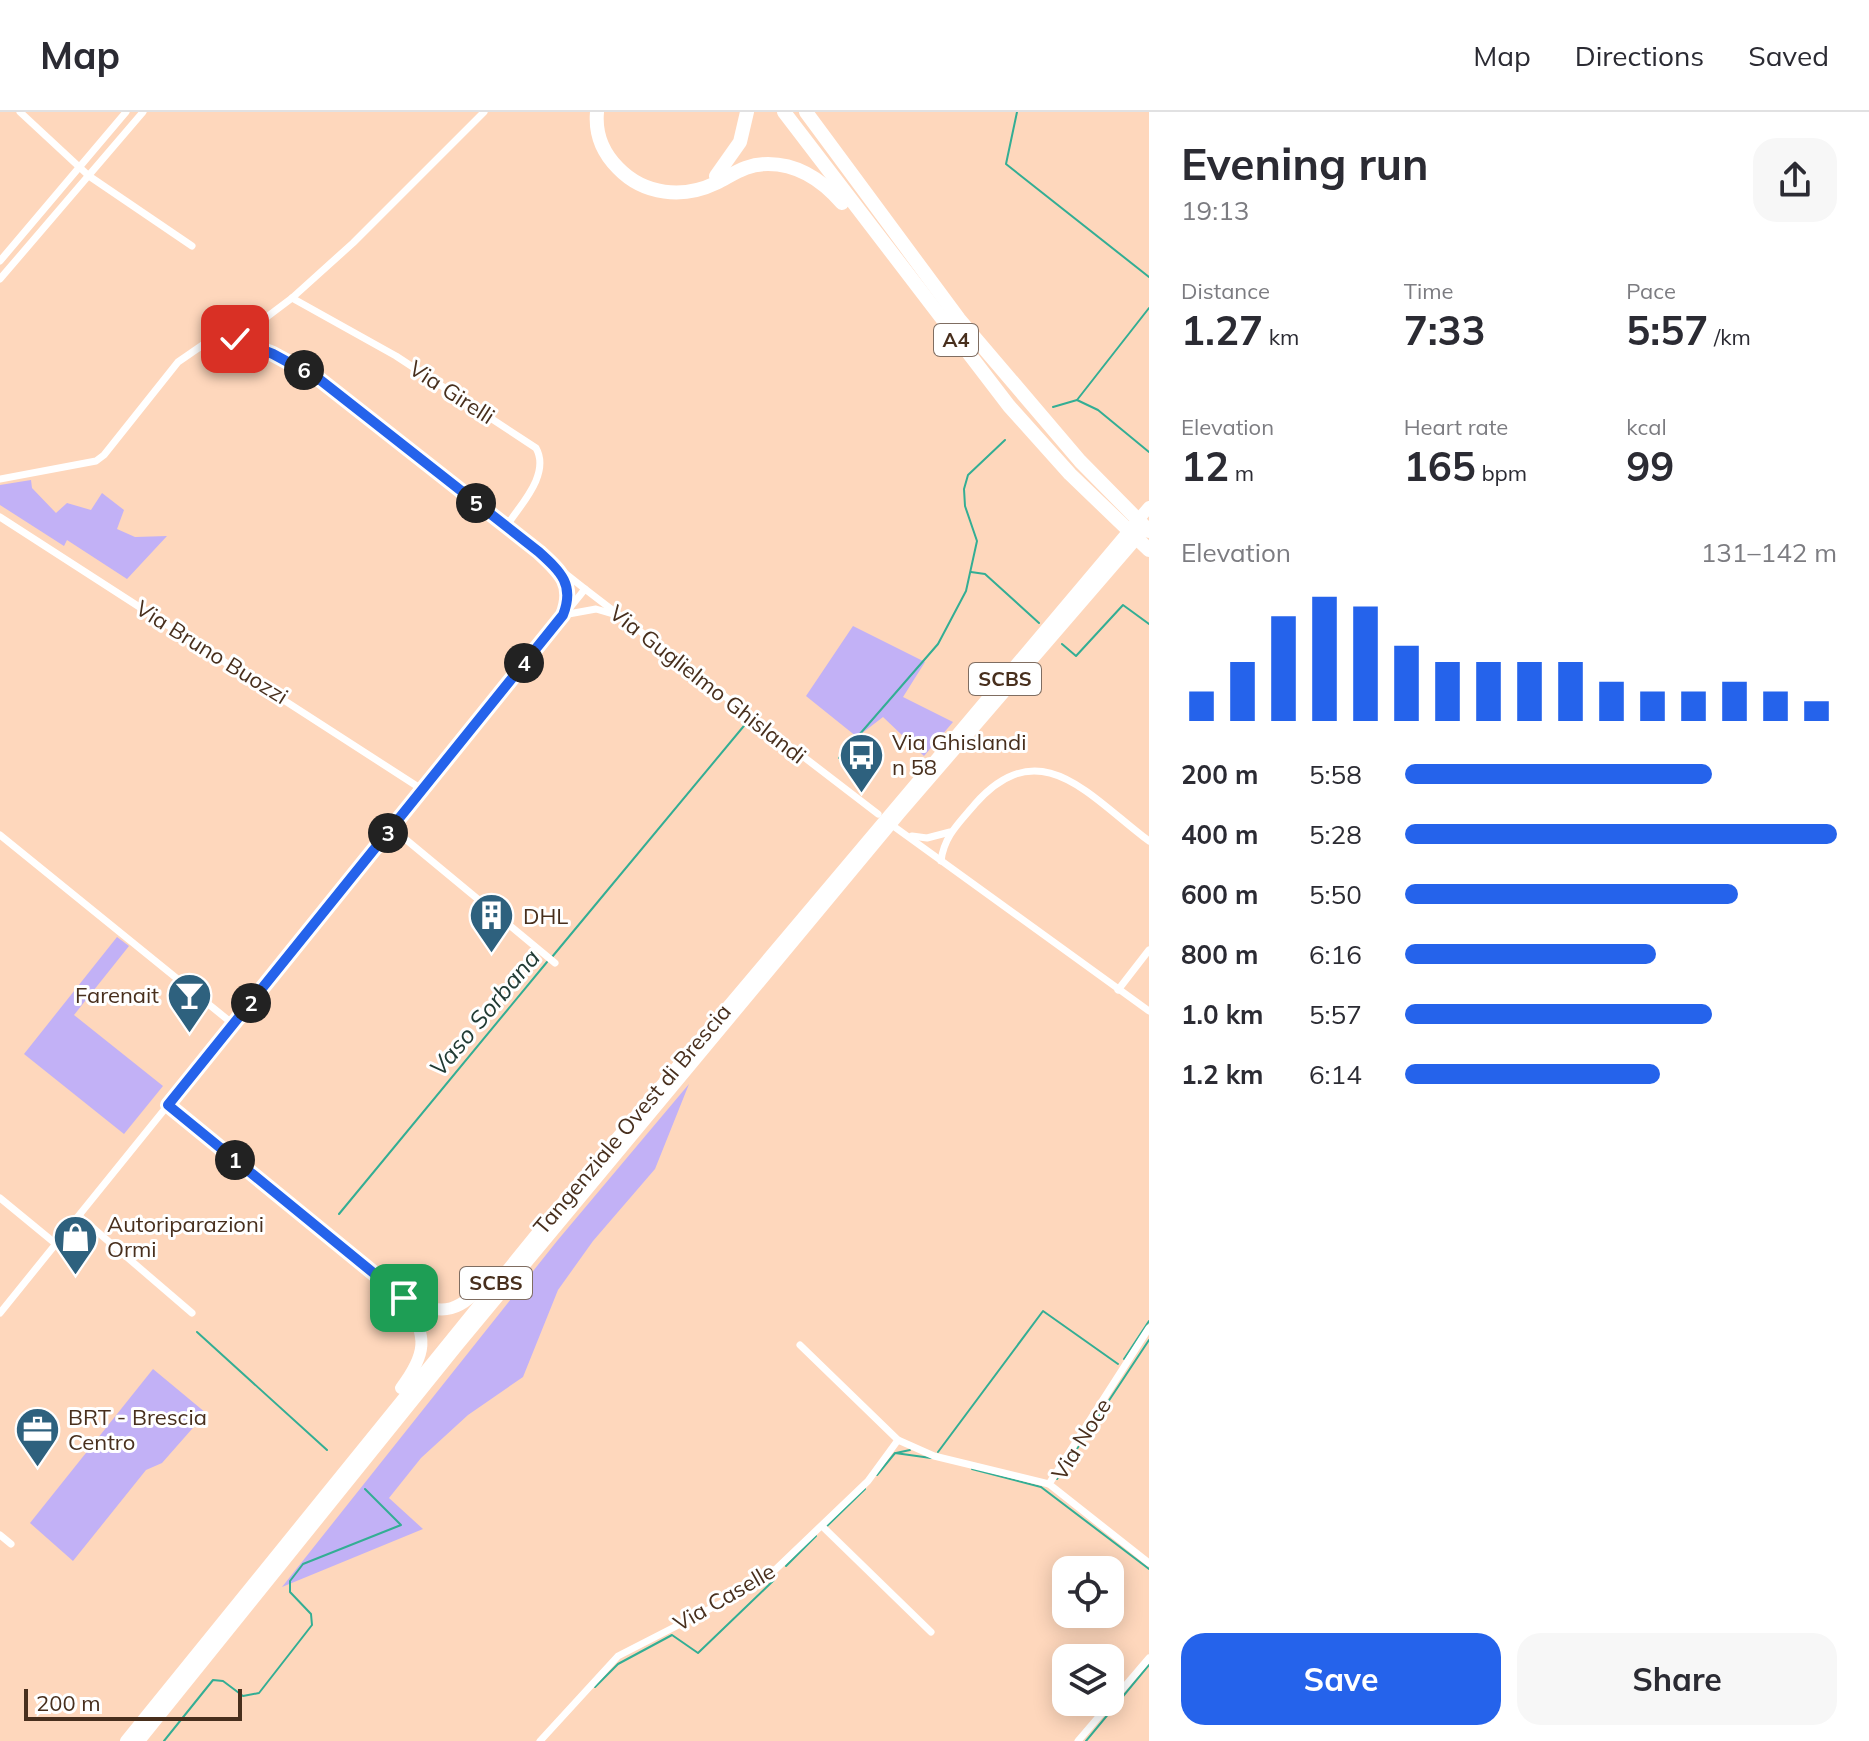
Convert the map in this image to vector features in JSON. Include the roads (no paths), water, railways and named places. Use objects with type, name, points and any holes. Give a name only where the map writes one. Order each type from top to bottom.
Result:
[{"type":"highway","points":[[597,112],[601,144],[625,174],[638,183],[664,192],[700,189],[756,165],[797,169],[820,181],[859,223],[883,242]]},
{"type":"highway","points":[[700,189],[725,167],[735,152],[747,112]]},
{"type":"highway","name":"A4","points":[[784,112],[1009,406],[1070,474],[1149,550]]},
{"type":"highway","name":"A4","points":[[809,112],[959,319],[1021,394],[1149,531]]},
{"type":"highway","name":"Tangenziale Ovest di Brescia","points":[[126,1741],[548,1220],[1118,552],[1149,507]]},
{"type":"highway","name":"Tangenziale Ovest di Brescia","points":[[1118,552],[1149,523]]},
{"type":"highway","name":"Tangenziale Ovest di Brescia","points":[[139,1741],[876,834]]},
{"type":"highway","points":[[404,1298],[433,1311],[455,1308],[478,1291],[528,1235],[548,1220]]},
{"type":"highway","points":[[367,1442],[422,1352],[421,1327],[404,1298]]},
{"type":"street","points":[[20,112],[89,176],[192,246]]},
{"type":"street","points":[[0,261],[126,112]]},
{"type":"street","points":[[0,279],[143,112]]},
{"type":"street","points":[[246,334],[353,243],[484,112]]},
{"type":"street","name":"Via Girelli","points":[[292,298],[396,356],[536,448],[541,462],[538,475],[510,521]]},
{"type":"street","points":[[0,479],[96,461],[178,362],[218,338],[246,334],[258,338],[252,345],[246,334]]},
{"type":"street","name":"Via Guglielmo Ghislandi","points":[[258,338],[273,354]]},
{"type":"street","name":"Via Guglielmo Ghislandi","points":[[252,345],[319,379],[559,570],[878,814]]},
{"type":"street","name":"Via Guglielmo Ghislandi","points":[[473,501],[510,521],[539,552]]},
{"type":"street","name":"Via Bruno Buozzi","points":[[0,517],[404,774],[423,790]]},
{"type":"street","points":[[497,520],[510,521]]},
{"type":"street","points":[[559,570],[568,584],[569,597],[563,615]]},
{"type":"street","points":[[0,1313],[585,589]]},
{"type":"street","points":[[580,610],[592,595]]},
{"type":"street","points":[[563,615],[596,609],[619,616]]},
{"type":"street","points":[[941,861],[950,832],[993,783],[1007,775],[1033,769],[1068,780],[1149,841]]},
{"type":"street","points":[[392,828],[555,963]]},
{"type":"street","points":[[950,832],[927,838],[899,830],[1149,1011]]},
{"type":"street","points":[[0,835],[233,1024]]},
{"type":"street","points":[[1118,990],[1149,950]]},
{"type":"street","points":[[168,1105],[404,1298]]},
{"type":"street","points":[[0,1198],[56,1244]]},
{"type":"street","points":[[79,1216],[192,1313]]},
{"type":"street","name":"Via Noce","points":[[1149,1328],[1049,1484],[1149,1563]]},
{"type":"street","points":[[800,1345],[898,1440],[934,1456],[1049,1484]]},
{"type":"street","name":"Via Caselle","points":[[543,1740],[618,1656],[750,1587],[776,1569],[868,1481],[898,1440]]},
{"type":"street","points":[[822,1526],[931,1632]]},
{"type":"street","points":[[0,1535],[11,1544]]},
{"type":"street","points":[[1078,1741],[1149,1658]]},
{"type":"waterway","name":"Vaso Sorbana","points":[[1017,112],[1006,164],[1149,277]]},
{"type":"waterway","name":"Vaso Sorbana","points":[[1053,407],[1077,400],[1149,308]]},
{"type":"waterway","points":[[1077,400],[1098,410],[1149,452]]},
{"type":"waterway","name":"Vaso Sorbana","points":[[839,758],[938,644],[966,591],[977,541],[965,506],[964,489],[968,475],[1005,440]]},
{"type":"waterway","points":[[971,572],[985,574],[1039,623]]},
{"type":"waterway","points":[[1062,644],[1076,656],[1123,605],[1149,624]]},
{"type":"waterway","name":"Vaso Sorbana","points":[[552,957],[748,721]]},
{"type":"waterway","name":"Vaso Sorbana","points":[[339,1214],[547,962]]},
{"type":"waterway","points":[[938,1452],[1043,1311],[1118,1364]]},
{"type":"waterway","points":[[1124,1359],[1149,1321]]},
{"type":"waterway","points":[[197,1332],[327,1450]]},
{"type":"waterway","points":[[1057,1479],[1149,1340]]},
{"type":"waterway","points":[[896,1453],[910,1450]]},
{"type":"waterway","points":[[877,1475],[895,1453],[931,1458]]},
{"type":"waterway","points":[[972,1469],[1041,1487],[1149,1569]]},
{"type":"waterway","points":[[164,1741],[213,1680],[223,1681],[243,1696],[259,1693],[312,1625],[311,1614],[290,1592],[290,1581],[303,1564],[401,1525],[365,1489]]},
{"type":"waterway","points":[[827,1526],[865,1489]]},
{"type":"waterway","points":[[786,1566],[816,1536]]},
{"type":"waterway","points":[[595,1687],[618,1664],[672,1635],[698,1653],[774,1580]]},
{"type":"waterway","points":[[1086,1741],[1149,1665]]},
{"type":"place","name":"Via Ghislandi n 58","points":[[861,794]]},
{"type":"place","name":"DHL","points":[[492,955]]},
{"type":"place","name":"Farenait","points":[[190,1034]]},
{"type":"place","name":"Autoriparazioni Ormi","points":[[76,1276]]},
{"type":"place","name":"BRT - Brescia Centro","points":[[37,1469]]}]
